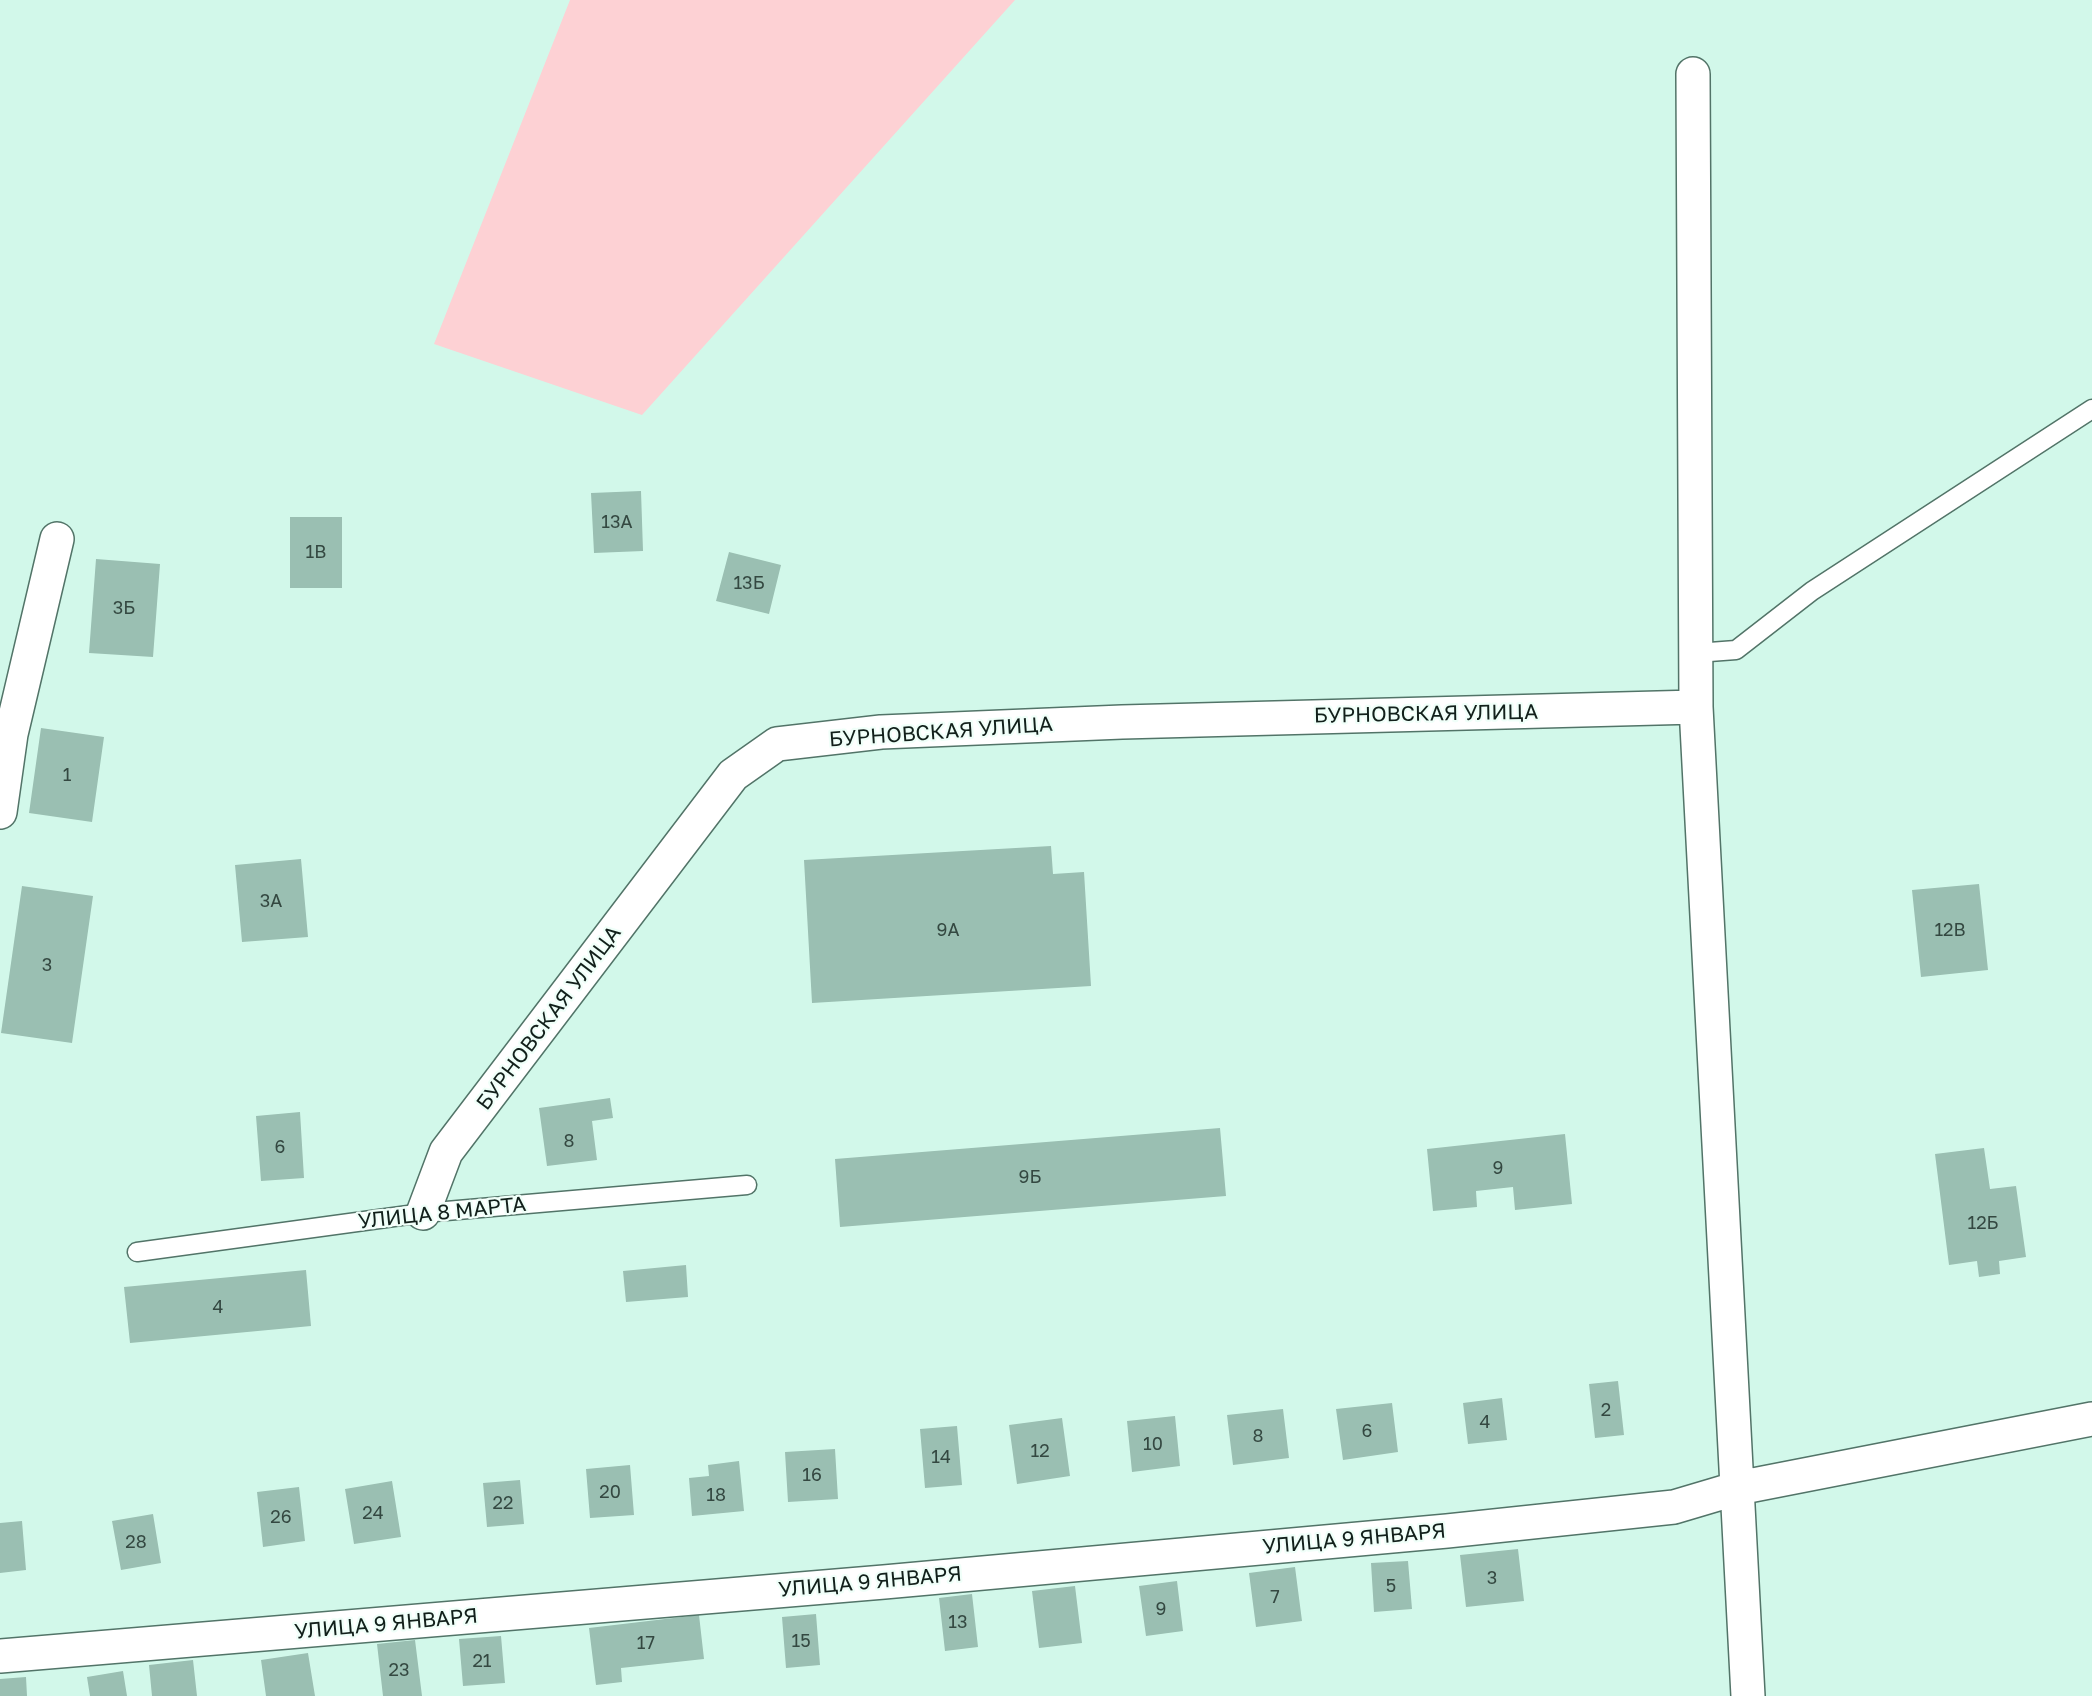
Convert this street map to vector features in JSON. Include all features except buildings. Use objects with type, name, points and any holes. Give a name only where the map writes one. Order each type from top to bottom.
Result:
[{"type":"street","points":[[1693,74],[1696,707],[1748,1696]]},
{"type":"street","points":[[0,812],[11,734],[57,539]]},
{"type":"street","name":"БУРНОВСКАЯ УЛИЦА","points":[[423,1213],[446,1152],[733,775],[777,744],[881,732],[1110,722],[1696,707]]},
{"type":"street","name":"УЛИЦА 9 ЯНВАРЯ","points":[[0,1656],[860,1584],[1447,1531],[1674,1507],[1738,1488],[2092,1419]]},
{"type":"lane","points":[[1696,653],[1736,650],[1812,591],[2092,409]]},
{"type":"lane","name":"УЛИЦА 8 МАРТА","points":[[137,1252],[423,1213],[747,1185]]},
{"type":"shaded area","points":[[570,0],[1015,0],[642,415],[434,344]]}]
